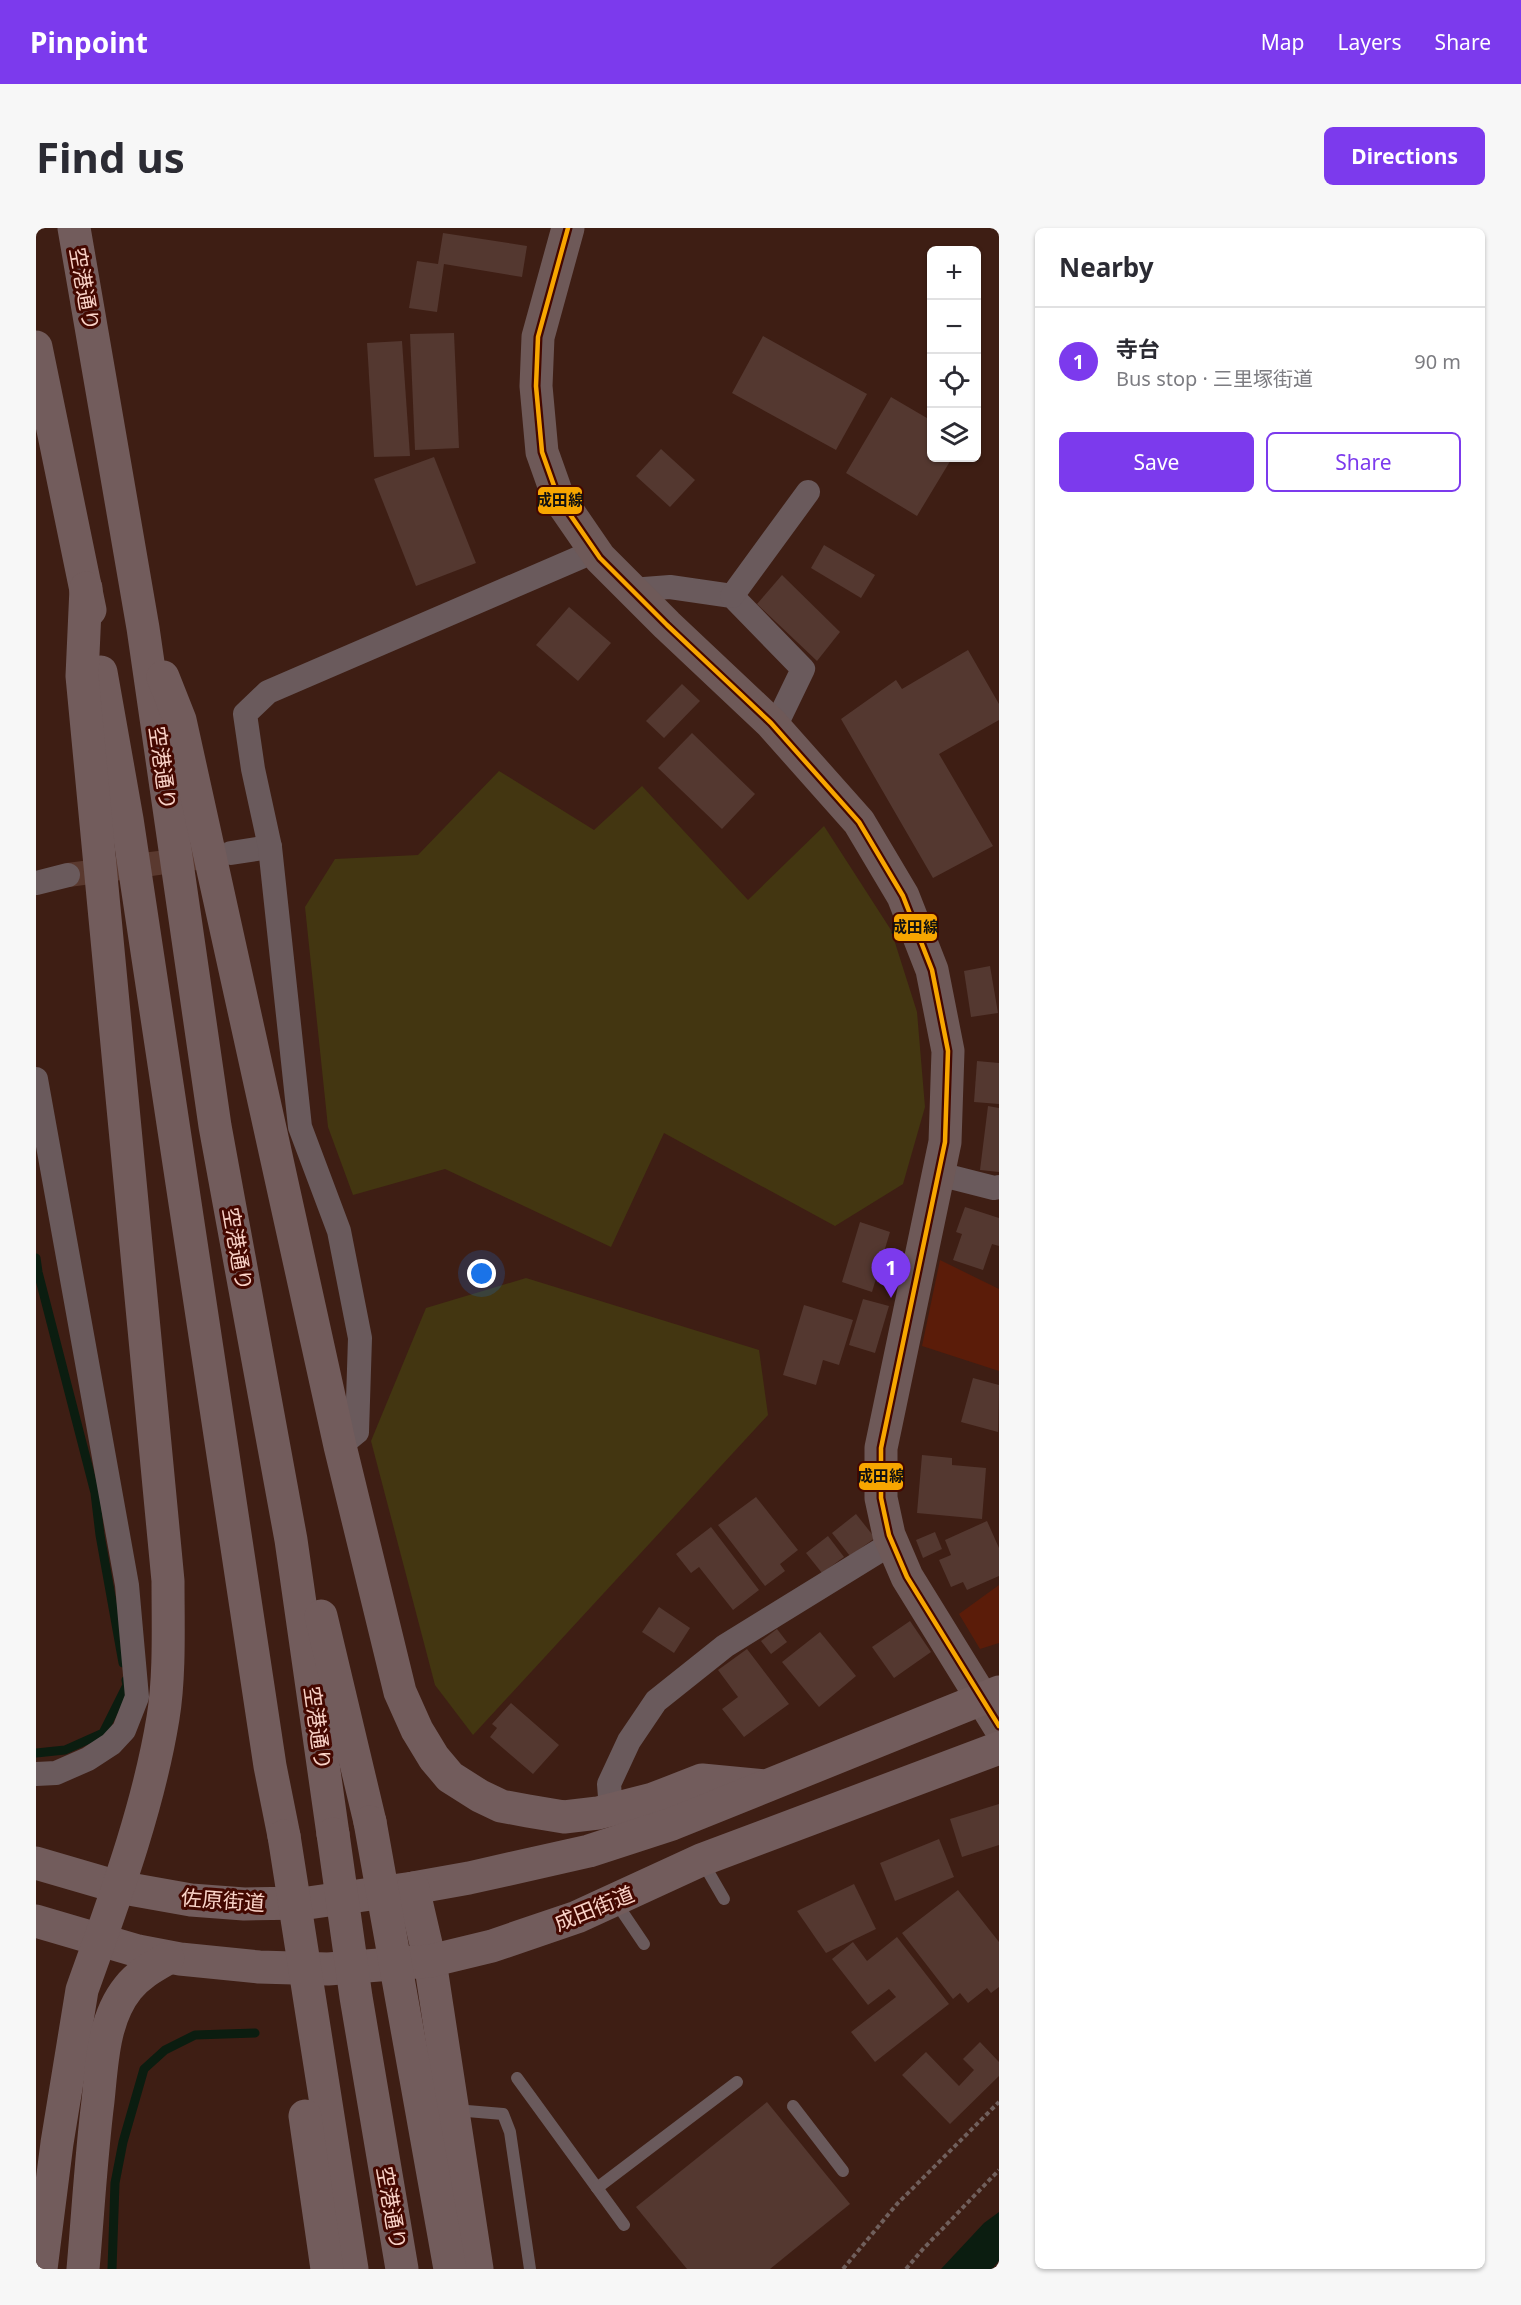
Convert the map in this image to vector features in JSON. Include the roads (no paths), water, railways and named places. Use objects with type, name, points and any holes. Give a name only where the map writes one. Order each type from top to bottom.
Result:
[{"type":"highway","name":"空港通り","points":[[74,228],[143,628],[215,1126],[291,1540],[346,1931],[402,2269]]},
{"type":"highway","name":"空港通り","points":[[36,347],[86,588],[136,877],[270,1767],[275,1836]]},
{"type":"highway","points":[[41,2269],[77,2013],[82,1990],[137,1825],[163,1717],[168,1632],[168,1581],[82,676],[86,588]]},
{"type":"highway","points":[[143,628],[180,720],[340,1446],[400,1692],[417,1730],[434,1758],[450,1777],[501,1806],[564,1816],[610,1810],[653,1799],[702,1780],[765,1786]]},
{"type":"highway","points":[[291,1540],[314,1588],[370,1822],[450,2269]]},
{"type":"highway","points":[[477,2269],[430,1961],[412,1888],[469,1878],[589,1851],[672,1824],[991,1695]]},
{"type":"highway","name":"成田街道","points":[[168,1958],[259,1967],[328,1969],[430,1961],[492,1946],[577,1917],[701,1860],[999,1748]]},
{"type":"highway","points":[[275,1836],[300,1935],[352,2269]]},
{"type":"highway","points":[[275,1836],[327,2269]]},
{"type":"highway","name":"佐原街道","points":[[36,1863],[118,1887],[191,1900],[244,1904],[308,1903],[412,1888]]},
{"type":"highway","points":[[36,1921],[168,1958]]},
{"type":"highway","points":[[83,2269],[90,2166],[105,2044],[113,2015],[128,1988],[145,1971],[168,1958]]},
{"type":"main road","points":[[568,228],[538,337],[536,386],[542,452],[558,497],[594,551],[631,590],[775,727],[859,822],[903,896],[932,970],[948,1051],[945,1142],[881,1448],[881,1498],[892,1543],[907,1577],[991,1695],[999,1726]]},
{"type":"street","points":[[732,596],[808,492]]},
{"type":"street","points":[[340,1446],[357,1432],[360,1338],[339,1231],[300,1127],[270,847],[253,769],[245,714],[268,692],[594,551]]},
{"type":"street","points":[[631,590],[670,587],[732,596],[803,669],[775,727]]},
{"type":"street","points":[[231,853],[270,847]]},
{"type":"street","points":[[36,883],[68,875]]},
{"type":"street","points":[[36,1079],[127,1585],[137,1696],[124,1730],[111,1744],[88,1759],[56,1773],[36,1774]]},
{"type":"street","points":[[939,1174],[999,1188]]},
{"type":"street","points":[[610,1810],[609,1784],[629,1741],[656,1701],[725,1646],[892,1543]]},
{"type":"lane","points":[[701,1860],[724,1899]]},
{"type":"lane","points":[[615,1901],[644,1944]]},
{"type":"lane","points":[[517,2078],[624,2224]]},
{"type":"lane","points":[[597,2188],[737,2082]]},
{"type":"lane","points":[[793,2106],[843,2171]]},
{"type":"lane","points":[[453,2110],[503,2114],[510,2132],[530,2269]]},
{"type":"waterway","points":[[36,1258],[95,1493],[100,1535],[123,1663]]},
{"type":"waterway","points":[[36,1753],[65,1750],[103,1733],[127,1685],[126,1680]]},
{"type":"waterway","points":[[112,2269],[115,2183],[123,2142],[144,2069],[165,2050],[195,2035],[255,2033]]},
{"type":"tunnel","points":[[68,875],[226,854]]},
{"type":"place","name":"寺台","points":[[891,1298]]}]
